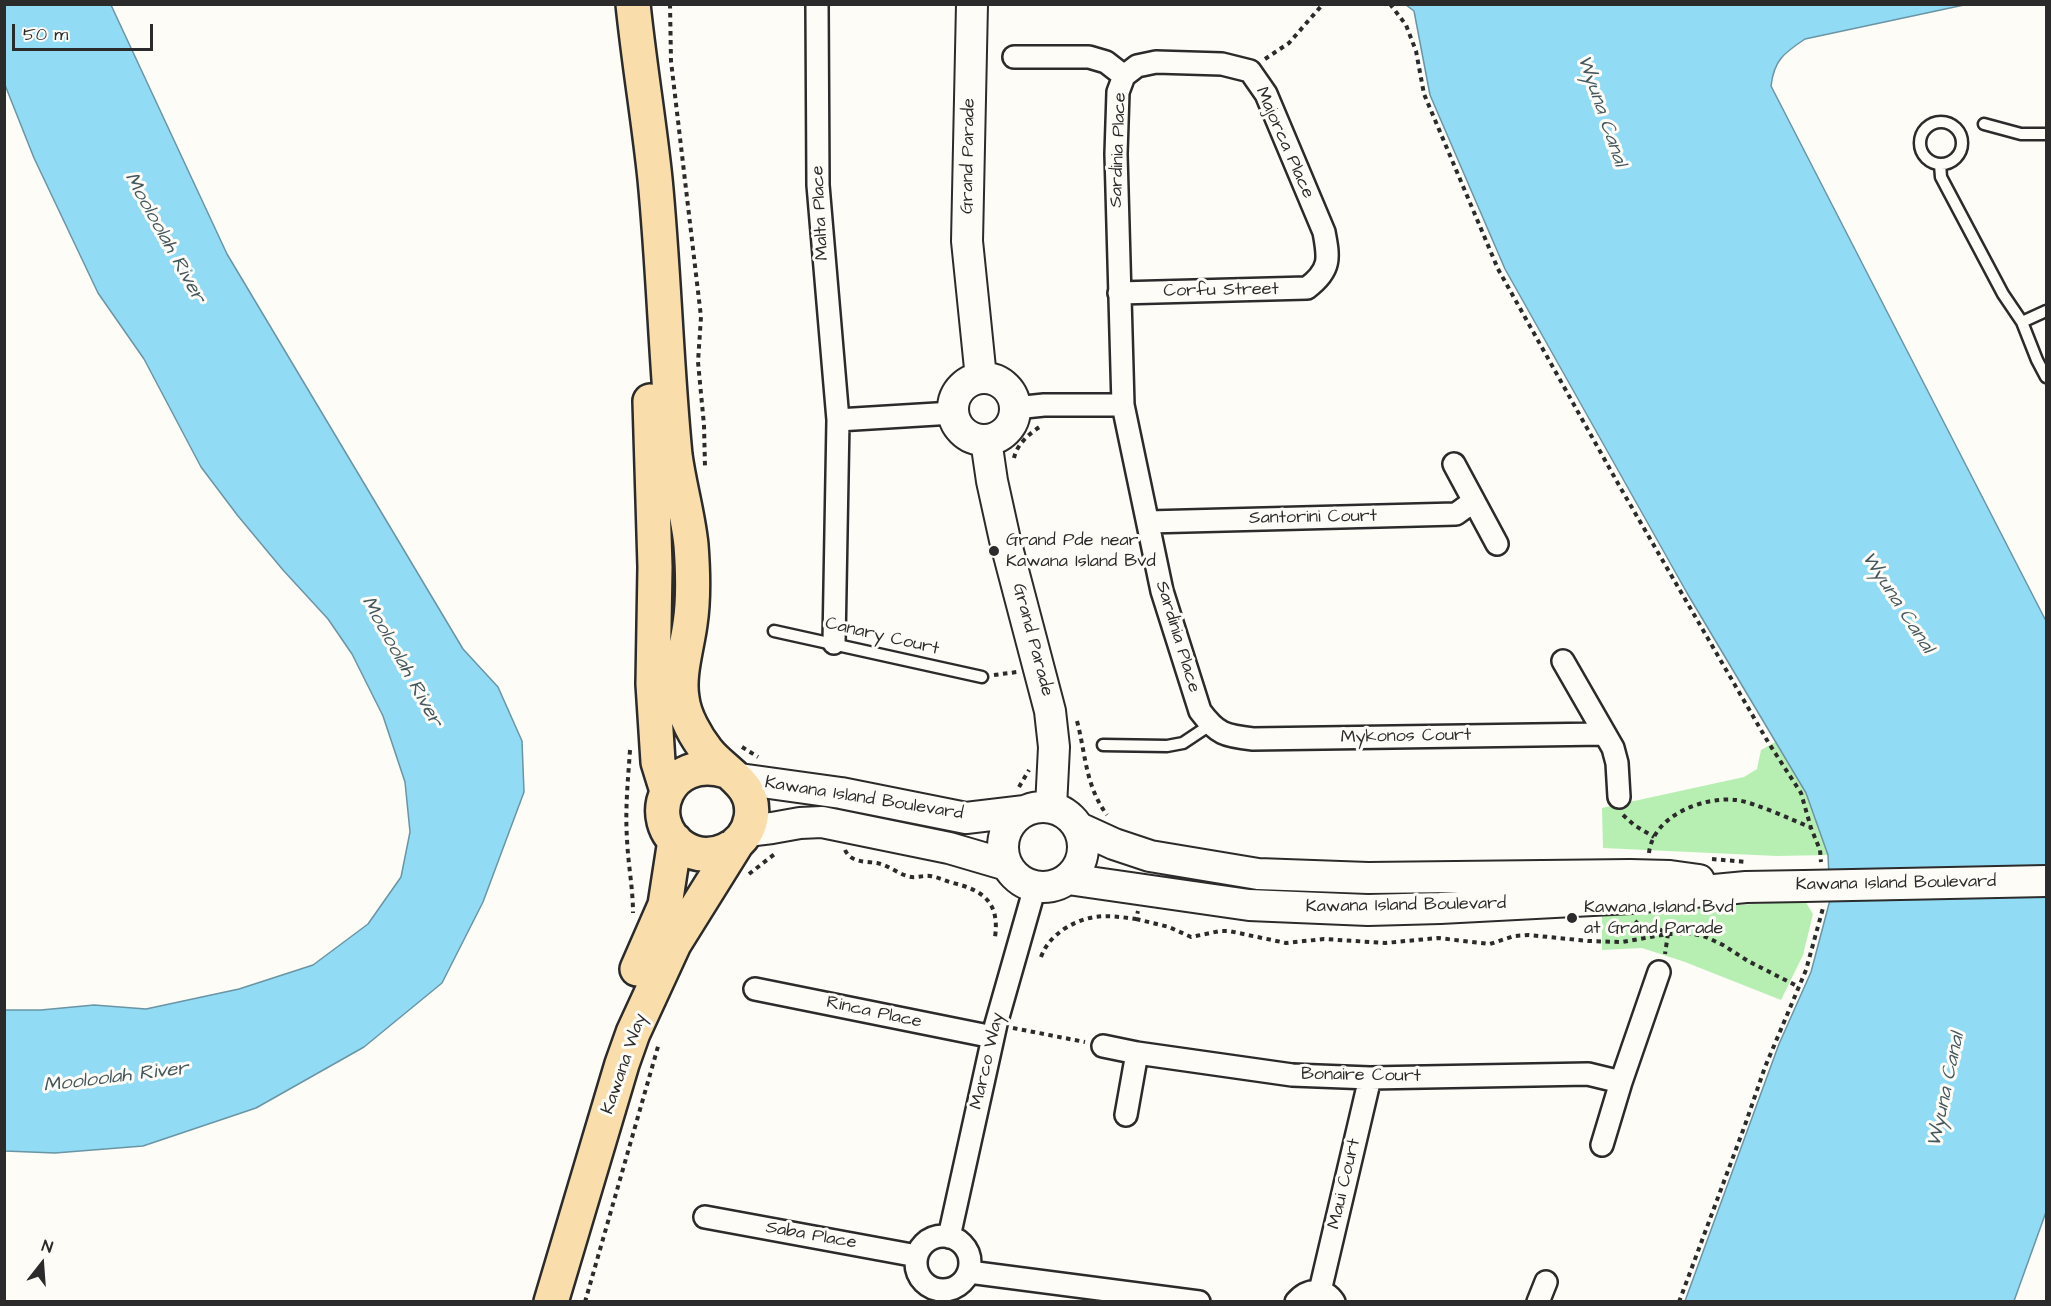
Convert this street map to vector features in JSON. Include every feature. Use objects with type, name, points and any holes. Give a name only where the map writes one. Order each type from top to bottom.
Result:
[{"type":"main road","points":[[633,4],[655,178],[675,456],[691,543],[693,592],[682,698],[689,721],[706,750],[735,765],[751,806],[751,819],[742,837],[719,852],[698,853],[685,848],[675,840],[667,828],[663,814],[667,791],[658,762],[653,684],[655,567],[638,50]]},
{"type":"main road","name":"Grand Parade","points":[[972,4],[967,241],[981,378]]},
{"type":"main road","points":[[981,378],[991,379],[1008,389],[1015,408],[1010,426],[995,438],[986,440],[977,439],[961,430],[953,413],[953,405],[959,390],[965,384],[981,378]]},
{"type":"main road","name":"Grand Parade","points":[[986,440],[1005,540],[1050,711],[1067,745],[1029,803]]},
{"type":"main road","points":[[667,791],[679,777],[689,770],[735,765]]},
{"type":"main road","name":"Kawana Island Boulevard","points":[[735,765],[841,793],[966,818],[1029,803]]},
{"type":"main road","points":[[1029,803],[1064,812],[1079,828],[1083,840],[1083,854],[1078,867],[1068,879],[1058,884],[1035,886],[1019,879],[1007,865],[1003,848],[1006,830],[1013,819],[1029,803]]},
{"type":"main road","name":"Kawana Island Boulevard","points":[[742,837],[772,828],[822,822],[949,848],[1007,865]]},
{"type":"main road","name":"Kawana Island Boulevard","points":[[1079,828],[1114,844],[1150,856],[1258,874],[1368,878],[1749,875],[1817,885],[2046,881]]},
{"type":"main road","name":"Kawana Way","points":[[551,1302],[633,1033],[674,944],[742,837]]},
{"type":"main road","name":"Kawana Way","points":[[531,1302],[603,1050],[665,905],[675,840]]},
{"type":"main road","name":"Kawana Island Boulevard","points":[[1068,879],[1249,905],[1368,910],[1630,898],[1749,875]]},
{"type":"street","name":"Malta Place","points":[[818,4],[820,223],[838,420],[834,643]]},
{"type":"street","points":[[1014,57],[1089,57],[1106,63],[1124,76]]},
{"type":"street","name":"Majorca Place","points":[[1124,76],[1137,66],[1156,62],[1222,64],[1250,72],[1266,94],[1324,232],[1329,256],[1320,278]]},
{"type":"street","name":"Sardinia Place","points":[[1124,76],[1118,92],[1116,121],[1123,405],[1162,591],[1200,711],[1210,725]]},
{"type":"street","name":"Corfu Street","points":[[1119,293],[1291,290],[1307,288],[1320,278]]},
{"type":"street","points":[[1015,408],[1044,405],[1123,405]]},
{"type":"street","points":[[838,420],[953,413]]},
{"type":"street","points":[[1454,464],[1497,544]]},
{"type":"street","name":"Santorini Court","points":[[1148,522],[1456,514],[1474,501]]},
{"type":"street","points":[[1563,662],[1613,748],[1617,763],[1619,797]]},
{"type":"street","name":"Mykonos Court","points":[[1210,725],[1228,737],[1253,739],[1604,734]]},
{"type":"street","name":"Marco Way","points":[[949,1237],[994,1031],[1035,886]]},
{"type":"street","points":[[1602,1145],[1659,972]]},
{"type":"street","name":"Rinca Place","points":[[755,989],[994,1031]]},
{"type":"street","name":"Bonaire Court","points":[[1103,1046],[1292,1075],[1370,1078],[1588,1074],[1621,1082]]},
{"type":"street","points":[[1126,1115],[1137,1053]]},
{"type":"street","name":"Maui Court","points":[[1327,1296],[1370,1078]]},
{"type":"street","name":"Saba Place","points":[[705,1217],[917,1256]]},
{"type":"street","points":[[949,1237],[964,1246],[970,1263],[969,1272],[965,1279],[952,1288],[934,1295],[923,1280],[916,1264],[917,1256],[926,1242],[933,1238],[949,1237]]},
{"type":"street","points":[[969,1272],[1199,1302]]},
{"type":"street","points":[[1296,1302],[1306,1293],[1327,1296]]},
{"type":"lane","points":[[1984,123],[2021,134],[2046,134]]},
{"type":"lane","points":[[1940,164],[1941,177],[2003,294],[2022,322],[2046,377]]},
{"type":"lane","points":[[2022,322],[2046,311]]},
{"type":"lane","name":"Canary Court","points":[[774,631],[982,677]]},
{"type":"lane","points":[[1103,745],[1175,745],[1183,743],[1210,725]]},
{"type":"path","points":[[670,4],[671,61],[701,317],[698,362],[704,425],[705,471]]},
{"type":"path","points":[[1250,72],[1256,65],[1289,43],[1323,4]]},
{"type":"path","points":[[1390,4],[1406,25],[1416,51],[1424,94],[1498,269],[1626,497],[1768,742],[1801,793],[1820,850],[1806,970],[1765,1067],[1679,1302]]},
{"type":"path","points":[[982,677],[1040,669]]},
{"type":"path","points":[[735,765],[751,753],[767,760]]},
{"type":"path","points":[[1029,803],[1019,788],[1030,768]]},
{"type":"path","points":[[1619,797],[1620,811],[1624,817],[1654,837]]},
{"type":"path","points":[[1648,859],[1654,837],[1661,826],[1690,807],[1713,802],[1737,800],[1811,828]]},
{"type":"path","points":[[836,846],[844,849],[850,857],[863,862],[879,864],[907,876],[936,877],[971,887],[980,892],[987,898],[996,917],[995,937]]},
{"type":"path","points":[[747,876],[776,852],[785,848]]},
{"type":"path","points":[[1710,859],[1749,875]]},
{"type":"path","points":[[1630,898],[1632,917],[1638,924],[1668,934]]},
{"type":"path","points":[[1136,919],[1140,901]]},
{"type":"path","points":[[1041,957],[1046,945],[1058,934],[1086,917],[1102,915],[1136,919],[1169,927],[1191,937],[1220,930],[1286,943],[1324,939],[1385,943],[1438,938],[1490,944],[1514,936],[1529,935],[1622,942],[1668,934],[1694,934],[1723,945],[1748,961],[1799,987]]},
{"type":"path","points":[[994,1031],[1103,1046]]},
{"type":"path","points":[[585,1302],[660,1038]]},
{"type":"green space","points":[[1775,742],[1806,794],[1828,855],[1777,856],[1603,848],[1602,808],[1744,777],[1757,769],[1761,750]]},
{"type":"green space","points":[[1805,901],[1813,914],[1803,955],[1781,1000],[1685,962],[1642,948],[1602,950],[1602,913]]},
{"type":"water","name":"Mooloolah River","points":[[5,4],[111,5],[227,254],[463,649],[498,687],[522,741],[524,792],[483,902],[442,983],[364,1047],[256,1108],[143,1146],[55,1153],[5,1151],[5,1010],[41,1010],[94,1005],[146,1009],[239,989],[313,965],[368,924],[401,877],[410,832],[405,782],[383,716],[352,654],[328,619],[283,570],[201,467],[144,359],[98,293],[34,158],[5,85]]},
{"type":"water","name":"Wyuna Canal","points":[[1406,5],[1964,5],[1805,39],[1781,58],[1772,77],[1771,86],[2046,621],[2046,1212],[2014,1301],[1685,1301],[1779,1044],[1811,972],[1830,900],[1828,855],[1806,793],[1687,593],[1505,269],[1430,95],[1414,11]]},
{"type":"place","name":"Grand Pde near Kawana Island Bvd","points":[[994,551]]},
{"type":"place","name":"Kawana Island Bvd at Grand Parade","points":[[1572,918]]}]
